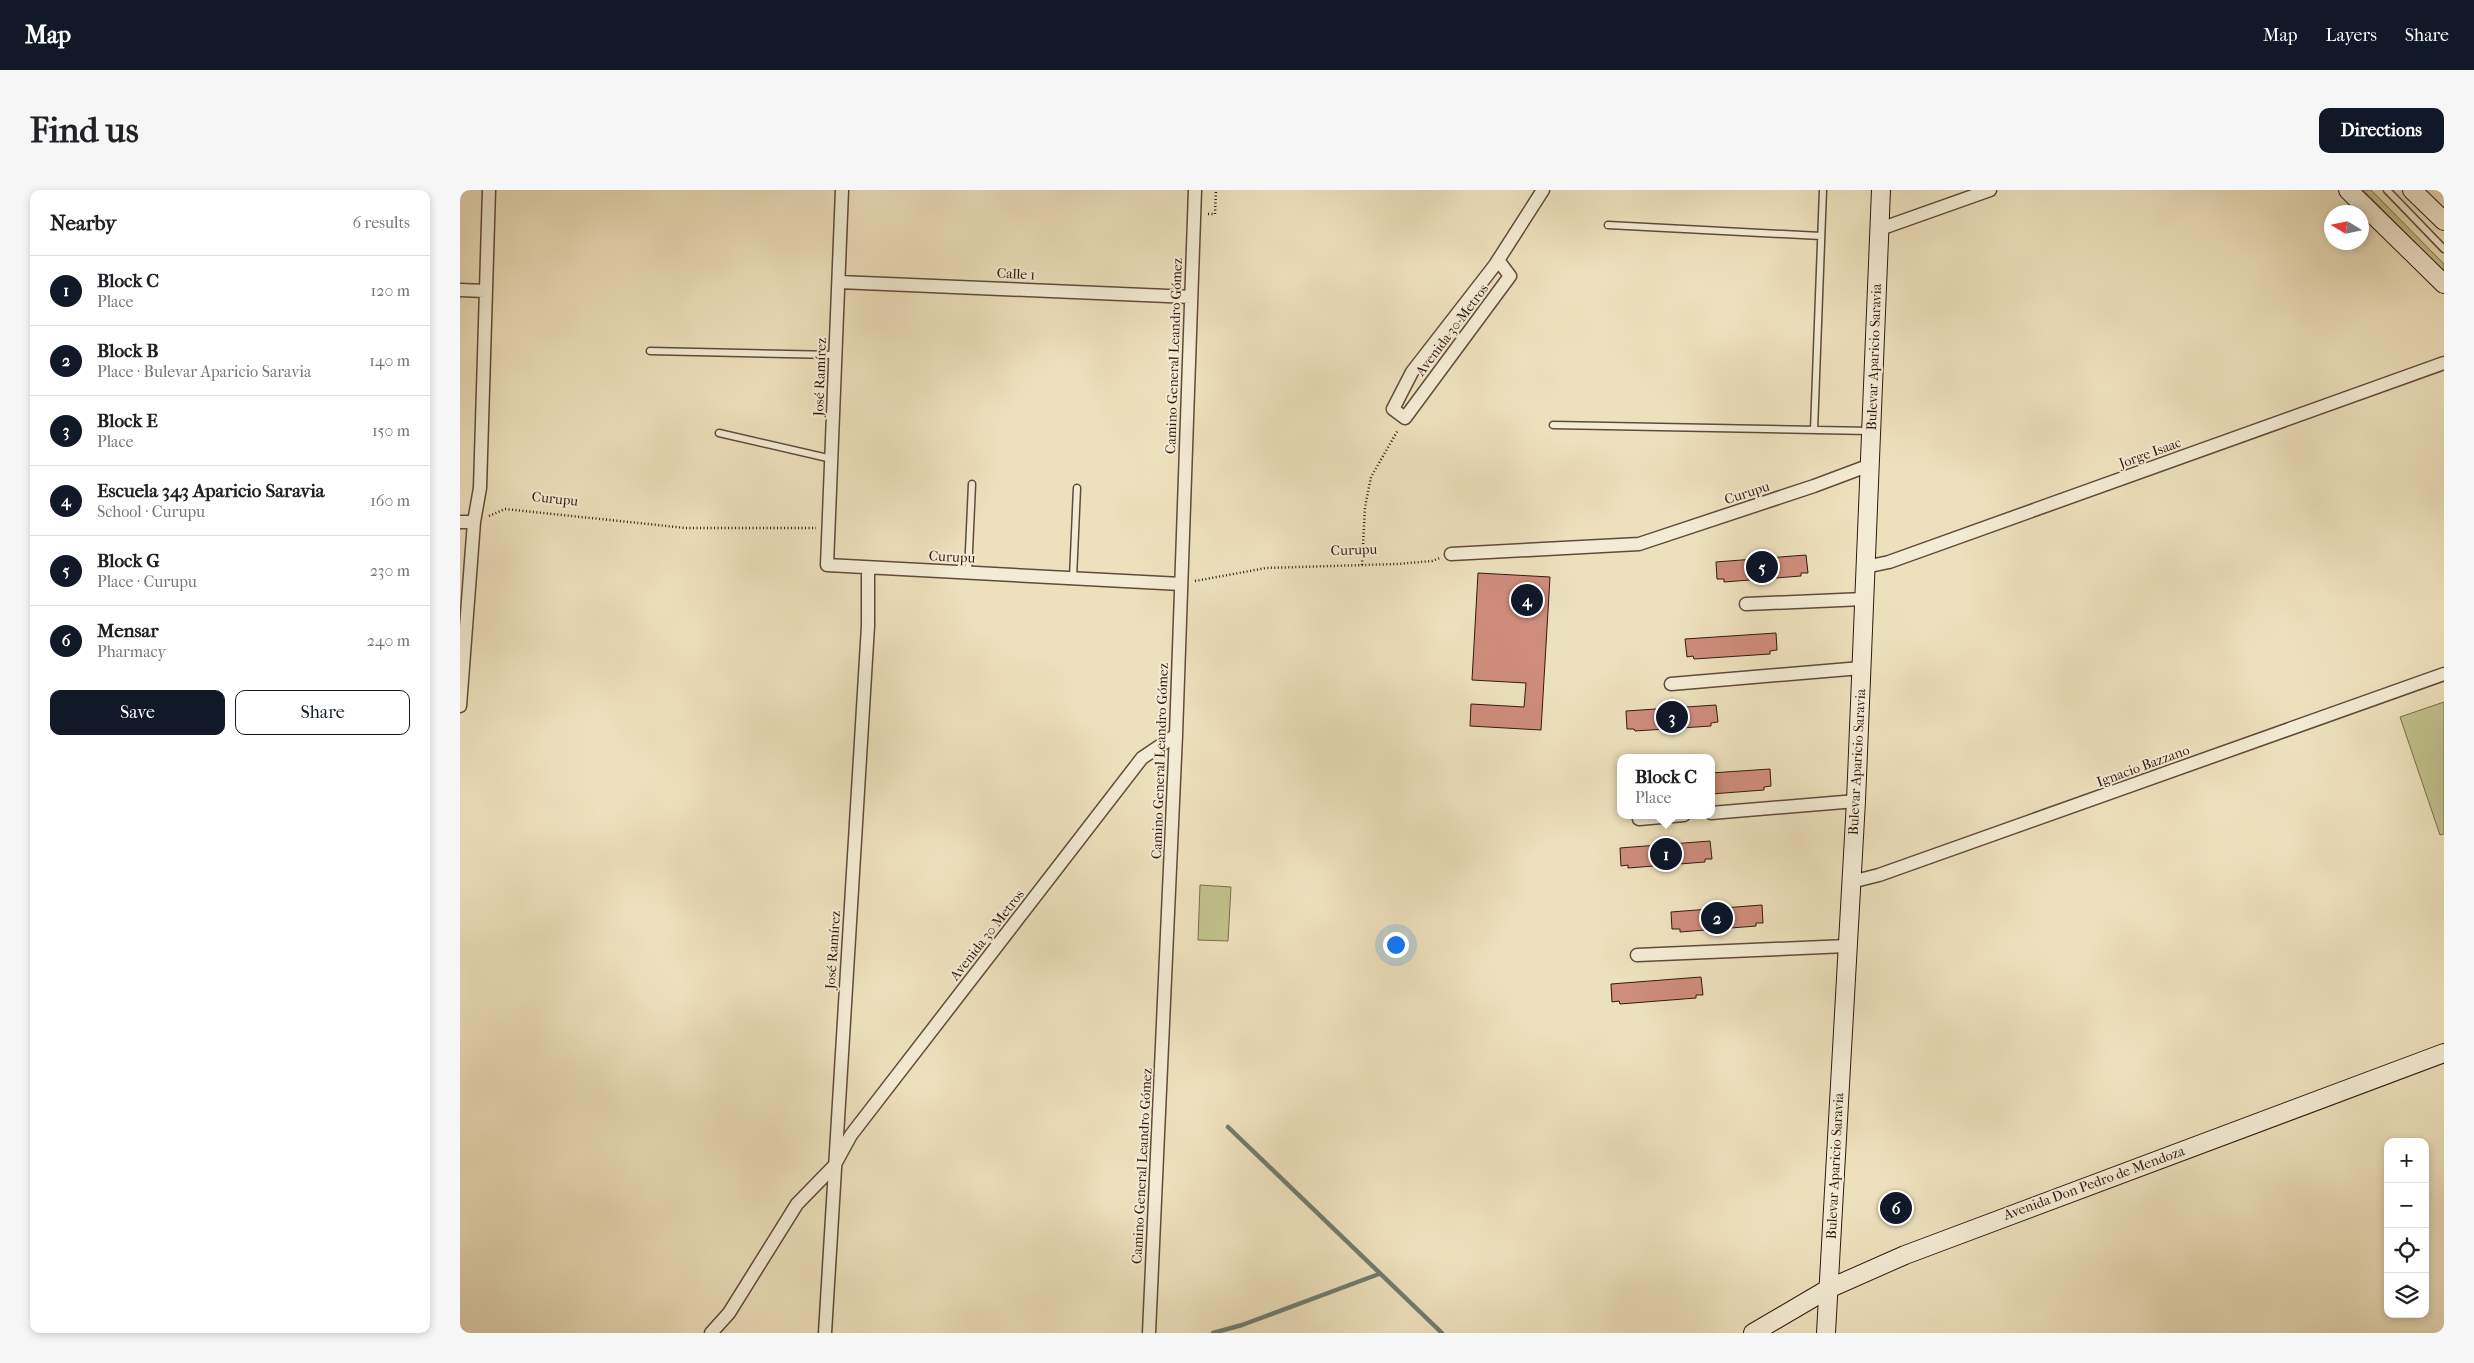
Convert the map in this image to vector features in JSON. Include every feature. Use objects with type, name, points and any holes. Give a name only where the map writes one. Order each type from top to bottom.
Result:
[{"type":"street","points":[[460,706],[474,522],[480,488],[489,190]]},
{"type":"street","name":"José Ramírez","points":[[827,565],[842,190]]},
{"type":"street","name":"Camino General Leandro Gómez","points":[[1149,1333],[1176,736],[1195,190]]},
{"type":"street","name":"Avenida 30 Metros","points":[[1498,260],[1510,276],[1405,418],[1394,409],[1412,372],[1498,260],[1543,190]]},
{"type":"street","name":"Bulevar Aparicio Saravia","points":[[1826,1333],[1856,801],[1881,190]]},
{"type":"street","points":[[1880,230],[1990,190]]},
{"type":"street","points":[[2348,190],[2444,284]]},
{"type":"street","points":[[2412,190],[2444,221]]},
{"type":"street","name":"Calle 1","points":[[839,282],[1191,297]]},
{"type":"street","points":[[460,290],[485,291]]},
{"type":"street","name":"Jorge Isaac","points":[[1865,567],[1888,562],[2444,363]]},
{"type":"street","name":"Curupu","points":[[1450,554],[1639,544],[1814,486],[1870,465]]},
{"type":"street","points":[[460,522],[474,522]]},
{"type":"street","name":"Curupu","points":[[827,565],[1181,584]]},
{"type":"street","name":"José Ramírez","points":[[825,1333],[868,626],[868,568]]},
{"type":"street","points":[[1746,604],[1864,599]]},
{"type":"street","points":[[1671,684],[1861,668]]},
{"type":"street","name":"Ignacio Bazzano","points":[[1851,882],[1879,876],[2444,674]]},
{"type":"street","name":"Avenida 30 Metros","points":[[834,1166],[851,1135],[1142,758],[1176,736]]},
{"type":"street","points":[[1715,813],[1856,801]]},
{"type":"street","points":[[1637,955],[1847,946]]},
{"type":"street","name":"Avenida Don Pedro de Mendoza","points":[[1753,1333],[1828,1289],[1905,1255],[2444,1053]]},
{"type":"street","points":[[710,1333],[729,1313],[797,1204],[834,1166]]},
{"type":"lane","points":[[1814,430],[1823,190]]},
{"type":"lane","points":[[2387,190],[2444,249]]},
{"type":"lane","points":[[1608,225],[1821,236]]},
{"type":"lane","points":[[650,351],[836,355]]},
{"type":"lane","points":[[1553,425],[1871,431]]},
{"type":"lane","points":[[719,433],[832,458]]},
{"type":"lane","points":[[968,573],[972,484]]},
{"type":"lane","points":[[1073,578],[1077,488]]},
{"type":"path","points":[[1194,214],[1216,214],[1216,190]]},
{"type":"path","points":[[1362,565],[1365,507],[1372,477],[1405,418]]},
{"type":"path","name":"Curupu","points":[[474,522],[505,509],[686,528],[829,528]]},
{"type":"path","name":"Curupu","points":[[1181,584],[1266,568],[1432,561],[1450,554]]},
{"type":"green space","points":[[2363,190],[2371,190],[2444,264],[2444,271]]},
{"type":"green space","points":[[2444,702],[2444,834],[2440,835],[2400,717]]},
{"type":"green space","points":[[1200,885],[1231,887],[1228,941],[1198,940]]},
{"type":"building","points":[[1806,555],[1808,573],[1801,573],[1801,576],[1724,582],[1724,579],[1717,579],[1716,562]]},
{"type":"building","points":[[1478,573],[1550,577],[1541,730],[1470,726],[1471,704],[1524,707],[1526,683],[1472,680]]},
{"type":"building","points":[[1776,633],[1777,650],[1770,651],[1770,654],[1694,659],[1693,656],[1687,657],[1685,639]]},
{"type":"building","points":[[1716,705],[1718,722],[1711,723],[1711,726],[1635,731],[1634,729],[1627,729],[1626,711]]},
{"type":"building","points":[[1770,769],[1771,786],[1764,787],[1764,790],[1715,794],[1715,773]]},
{"type":"building","points":[[1710,841],[1712,859],[1705,859],[1705,862],[1628,868],[1628,865],[1621,866],[1620,848]]},
{"type":"building","points":[[1762,905],[1763,923],[1756,923],[1756,926],[1680,932],[1680,929],[1672,929],[1671,912]]},
{"type":"building","points":[[1701,977],[1703,995],[1696,995],[1696,998],[1620,1004],[1619,1001],[1612,1002],[1611,984]]},
{"type":"building","points":[[1902,1192],[1911,1215],[1890,1224],[1880,1201]]},
{"type":"waterway","points":[[1228,1127],[1442,1333]]},
{"type":"waterway","points":[[1213,1333],[1242,1325],[1379,1274]]},
{"type":"place","name":"Block G","points":[[1762,567]]},
{"type":"place","name":"Escuela 343 Aparicio Saravia","points":[[1527,600]]},
{"type":"place","name":"Block E","points":[[1672,717]]},
{"type":"place","name":"Block C","points":[[1666,854]]},
{"type":"place","name":"Block B","points":[[1717,918]]},
{"type":"place","name":"Mensar","points":[[1896,1208]]}]
